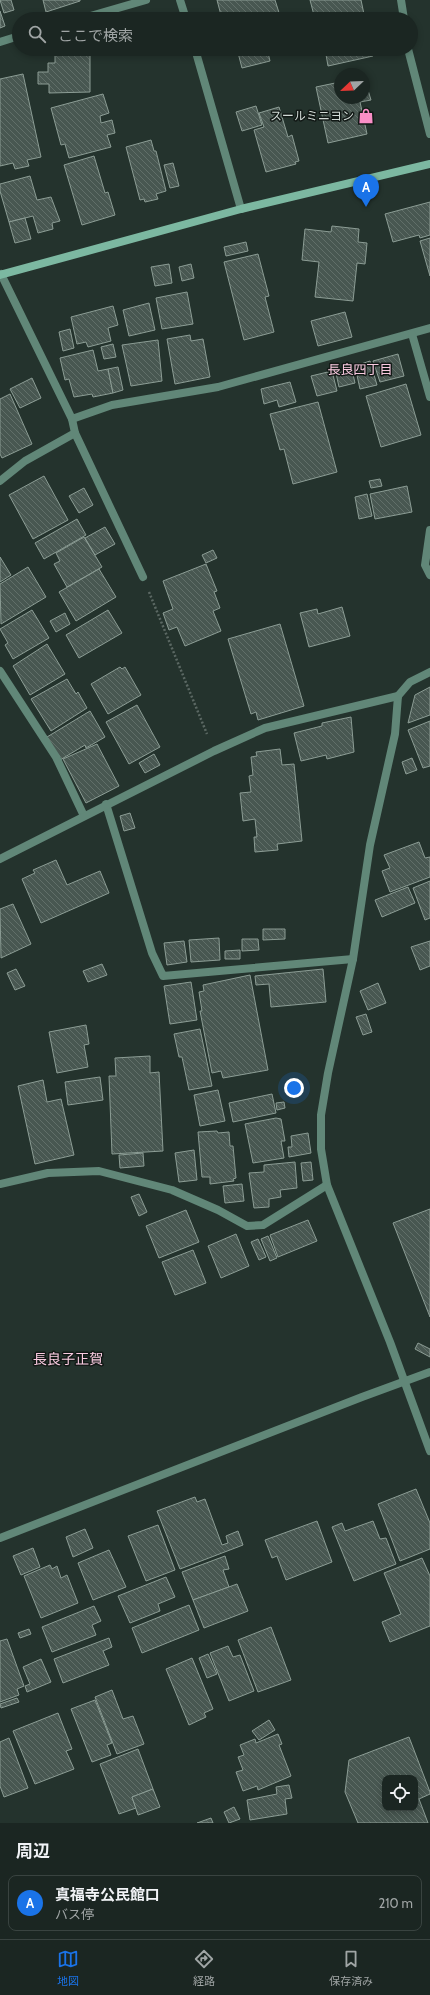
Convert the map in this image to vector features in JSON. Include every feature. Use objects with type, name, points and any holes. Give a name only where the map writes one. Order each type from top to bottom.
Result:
[{"type":"street","points":[[104,12],[146,0]]},
{"type":"street","points":[[180,0],[184,12]]},
{"type":"street","points":[[402,0],[403,12]]},
{"type":"street","points":[[0,42],[12,38]]},
{"type":"street","points":[[197,56],[240,209]]},
{"type":"street","points":[[410,56],[430,134]]},
{"type":"street","points":[[143,577],[75,433],[72,419],[0,274],[240,209],[430,164]]},
{"type":"street","points":[[72,419],[112,405],[218,387],[430,328]]},
{"type":"street","points":[[412,334],[430,397]]},
{"type":"street","points":[[0,481],[25,461],[75,433]]},
{"type":"street","points":[[430,530],[425,565],[430,575]]},
{"type":"street","points":[[0,671],[56,757],[84,816]]},
{"type":"street","points":[[0,859],[106,804],[214,751],[265,728],[398,696],[410,682],[430,672]]},
{"type":"street","points":[[398,696],[395,734],[370,844],[353,959],[328,1073],[321,1115],[321,1149],[327,1185],[405,1382],[430,1451]]},
{"type":"street","points":[[106,804],[152,953],[163,976],[353,959]]},
{"type":"street","points":[[0,1184],[48,1173],[99,1171],[172,1190],[218,1210],[247,1226],[262,1226],[327,1185]]},
{"type":"street","points":[[0,1538],[362,1396],[430,1372]]},
{"type":"path","points":[[143,577],[214,751]]},
{"type":"building","points":[[0,0],[11,0],[14,10],[4,13]]},
{"type":"building","points":[[43,0],[80,0],[80,1],[46,12]]},
{"type":"building","points":[[217,0],[275,0],[279,12],[220,12]]},
{"type":"building","points":[[310,0],[361,0],[364,12],[313,12]]},
{"type":"building","points":[[0,11],[5,26],[0,28]]},
{"type":"building","points":[[55,56],[90,56],[90,92],[49,93],[49,84],[38,84],[38,72],[48,72],[48,63],[55,63]]},
{"type":"building","points":[[239,56],[269,56],[270,61],[242,68]]},
{"type":"building","points":[[326,56],[373,56],[328,66]]},
{"type":"building","points":[[23,74],[41,157],[27,160],[29,166],[15,169],[13,163],[0,166],[0,79]]},
{"type":"building","points":[[334,83],[334,104],[360,104],[367,134],[328,143],[316,87]]},
{"type":"building","points":[[103,94],[109,113],[100,116],[101,123],[112,120],[115,133],[107,135],[111,147],[69,158],[65,144],[61,145],[51,108]]},
{"type":"building","points":[[256,106],[262,125],[242,131],[236,112]]},
{"type":"building","points":[[279,107],[288,137],[292,135],[299,161],[295,162],[296,164],[266,172],[254,130],[264,127],[259,113]]},
{"type":"building","points":[[151,140],[154,151],[156,151],[166,191],[156,194],[158,199],[145,202],[144,199],[140,200],[126,147]]},
{"type":"building","points":[[94,156],[105,193],[108,192],[115,215],[82,225],[64,165]]},
{"type":"building","points":[[173,163],[179,186],[170,188],[164,165]]},
{"type":"building","points":[[30,176],[37,200],[51,197],[60,221],[52,223],[53,229],[38,233],[33,216],[9,222],[0,191],[0,184]]},
{"type":"building","points":[[430,202],[430,235],[420,238],[419,235],[393,242],[385,214]]},
{"type":"building","points":[[25,218],[31,239],[15,243],[9,222]]},
{"type":"building","points":[[332,226],[359,229],[358,242],[367,243],[365,264],[357,263],[353,301],[315,297],[319,262],[302,260],[305,229],[331,232]]},
{"type":"building","points":[[430,238],[430,276],[420,241]]},
{"type":"building","points":[[246,242],[248,251],[226,256],[224,247]]},
{"type":"building","points":[[258,254],[269,296],[265,297],[274,332],[244,340],[224,262]]},
{"type":"building","points":[[169,264],[172,283],[155,286],[151,267]]},
{"type":"building","points":[[191,264],[194,278],[182,281],[179,267]]},
{"type":"building","points":[[187,292],[193,324],[162,329],[156,298]]},
{"type":"building","points":[[149,303],[155,330],[129,336],[123,310]]},
{"type":"building","points":[[113,306],[118,325],[108,328],[111,341],[88,347],[86,342],[77,344],[71,317]]},
{"type":"building","points":[[345,312],[352,337],[318,346],[311,321]]},
{"type":"building","points":[[70,329],[74,348],[63,351],[59,332]]},
{"type":"building","points":[[190,335],[191,341],[203,339],[210,377],[175,384],[167,339]]},
{"type":"building","points":[[158,340],[162,381],[131,386],[122,345]]},
{"type":"building","points":[[113,344],[116,357],[104,359],[101,347]]},
{"type":"building","points":[[93,350],[98,371],[108,369],[113,393],[93,397],[92,394],[74,397],[69,379],[65,380],[60,358]]},
{"type":"building","points":[[398,354],[404,376],[380,382],[373,361]]},
{"type":"building","points":[[370,361],[377,385],[360,389],[355,366]]},
{"type":"building","points":[[118,367],[123,390],[113,393],[108,369]]},
{"type":"building","points":[[352,370],[355,383],[339,387],[336,373]]},
{"type":"building","points":[[332,371],[337,391],[317,396],[311,376]]},
{"type":"building","points":[[32,378],[41,398],[20,408],[10,389]]},
{"type":"building","points":[[290,382],[296,402],[279,407],[277,400],[264,404],[261,389]]},
{"type":"building","points":[[406,384],[421,435],[381,447],[366,396]]},
{"type":"building","points":[[10,394],[32,444],[2,458],[0,454],[0,399]]},
{"type":"building","points":[[318,402],[337,472],[293,484],[284,449],[280,450],[270,414]]},
{"type":"building","points":[[44,476],[68,520],[33,539],[9,495]]},
{"type":"building","points":[[380,479],[382,486],[371,488],[369,481]]},
{"type":"building","points":[[407,486],[412,512],[375,519],[370,494]]},
{"type":"building","points":[[84,488],[93,505],[79,513],[69,496]]},
{"type":"building","points":[[367,494],[372,516],[359,519],[355,497]]},
{"type":"building","points":[[77,519],[86,535],[44,559],[35,543]]},
{"type":"building","points":[[105,527],[115,544],[95,555],[85,538]]},
{"type":"building","points":[[84,537],[102,567],[67,587],[54,564],[60,561],[56,553]]},
{"type":"building","points":[[213,550],[217,558],[206,563],[202,555]]},
{"type":"building","points":[[0,557],[11,575],[0,582]]},
{"type":"building","points":[[206,564],[217,591],[214,592],[220,608],[213,611],[221,631],[185,646],[177,627],[169,630],[163,613],[173,609],[163,581]]},
{"type":"building","points":[[28,567],[46,597],[1,624],[0,584]]},
{"type":"building","points":[[99,569],[116,597],[76,621],[59,592]]},
{"type":"building","points":[[342,607],[350,636],[309,647],[300,613],[317,609],[318,614]]},
{"type":"building","points":[[32,610],[49,638],[13,659],[5,645],[8,643],[0,629]]},
{"type":"building","points":[[108,610],[122,633],[79,658],[66,635]]},
{"type":"building","points":[[65,613],[70,624],[56,632],[50,621]]},
{"type":"building","points":[[280,624],[304,706],[258,720],[256,712],[251,714],[228,639]]},
{"type":"building","points":[[47,644],[65,674],[30,695],[13,666]]},
{"type":"building","points":[[120,667],[122,669],[125,667],[141,695],[108,714],[91,684]]},
{"type":"building","points":[[67,679],[76,694],[78,692],[87,708],[51,731],[31,699]]},
{"type":"building","points":[[430,687],[430,715],[408,723],[415,695]]},
{"type":"building","points":[[137,705],[160,747],[129,764],[106,722]]},
{"type":"building","points":[[90,711],[105,737],[86,748],[85,745],[60,760],[47,737]]},
{"type":"building","points":[[351,717],[354,752],[327,759],[326,755],[301,761],[294,733],[322,726],[322,723]]},
{"type":"building","points":[[430,721],[430,766],[423,768],[408,730]]},
{"type":"building","points":[[97,744],[119,786],[86,803],[63,759]]},
{"type":"building","points":[[280,749],[282,765],[294,764],[302,841],[277,844],[278,850],[255,852],[254,837],[257,837],[255,819],[243,821],[240,793],[251,792],[249,776],[253,775],[251,757],[257,756],[256,752]]},
{"type":"building","points":[[154,754],[160,765],[145,773],[139,763]]},
{"type":"building","points":[[412,758],[417,770],[406,774],[402,762]]},
{"type":"building","points":[[130,813],[135,828],[124,831],[120,816]]},
{"type":"building","points":[[419,842],[425,858],[430,857],[430,877],[390,892],[382,871],[390,868],[384,855]]},
{"type":"building","points":[[56,860],[67,885],[100,871],[109,893],[41,923],[22,879],[35,873],[33,870]]},
{"type":"building","points":[[430,881],[430,918],[425,920],[413,888]]},
{"type":"building","points":[[408,887],[415,903],[382,917],[375,900]]},
{"type":"building","points":[[13,904],[31,944],[1,958],[0,909]]},
{"type":"building","points":[[263,929],[285,929],[285,939],[263,940]]},
{"type":"building","points":[[219,938],[220,960],[191,962],[189,940]]},
{"type":"building","points":[[242,939],[258,939],[259,950],[242,951]]},
{"type":"building","points":[[184,941],[187,962],[167,965],[164,943]]},
{"type":"building","points":[[430,941],[430,966],[420,970],[411,947]]},
{"type":"building","points":[[240,950],[240,959],[225,959],[225,951]]},
{"type":"building","points":[[102,964],[107,975],[88,982],[83,971]]},
{"type":"building","points":[[16,969],[25,986],[15,990],[7,973]]},
{"type":"building","points":[[323,969],[326,1002],[271,1007],[269,984],[256,985],[255,976]]},
{"type":"building","points":[[250,975],[268,1070],[223,1078],[221,1071],[212,1073],[200,1011],[202,1011],[199,992],[204,991],[203,985]]},
{"type":"building","points":[[191,982],[197,1020],[170,1024],[164,986]]},
{"type":"building","points":[[378,983],[386,1003],[368,1010],[360,991]]},
{"type":"building","points":[[366,1014],[372,1032],[363,1035],[356,1017]]},
{"type":"building","points":[[86,1025],[89,1044],[84,1045],[88,1067],[57,1073],[49,1032]]},
{"type":"building","points":[[200,1029],[212,1086],[189,1090],[182,1057],[179,1057],[174,1034]]},
{"type":"building","points":[[150,1056],[150,1073],[159,1072],[163,1151],[112,1154],[109,1076],[116,1076],[115,1058]]},
{"type":"building","points":[[100,1077],[103,1100],[68,1105],[65,1082]]},
{"type":"building","points":[[43,1080],[47,1102],[61,1099],[74,1155],[35,1164],[18,1086]]},
{"type":"building","points":[[218,1090],[225,1121],[200,1126],[194,1095]]},
{"type":"building","points":[[272,1094],[276,1113],[233,1122],[229,1103]]},
{"type":"building","points":[[284,1102],[285,1108],[277,1110],[276,1103]]},
{"type":"building","points":[[276,1118],[281,1119],[285,1141],[281,1141],[284,1158],[253,1163],[245,1124]]},
{"type":"building","points":[[217,1131],[218,1133],[229,1132],[230,1146],[233,1146],[236,1178],[233,1179],[234,1181],[210,1184],[210,1177],[202,1177],[198,1132]]},
{"type":"building","points":[[308,1133],[311,1153],[289,1157],[288,1147],[292,1147],[291,1136]]},
{"type":"building","points":[[194,1150],[197,1180],[179,1182],[175,1153]]},
{"type":"building","points":[[143,1153],[144,1166],[120,1168],[119,1155]]},
{"type":"building","points":[[295,1162],[297,1188],[280,1190],[281,1197],[269,1199],[269,1207],[254,1208],[249,1173],[264,1172],[264,1165]]},
{"type":"building","points":[[311,1162],[313,1180],[303,1181],[301,1163]]},
{"type":"building","points":[[242,1184],[244,1201],[225,1203],[223,1186]]},
{"type":"building","points":[[139,1194],[147,1212],[139,1216],[131,1197]]},
{"type":"building","points":[[430,1209],[430,1317],[393,1223]]},
{"type":"building","points":[[186,1210],[199,1242],[159,1258],[146,1226]]},
{"type":"building","points":[[308,1220],[317,1241],[278,1257],[270,1235]]},
{"type":"building","points":[[236,1234],[249,1266],[221,1278],[208,1246]]},
{"type":"building","points":[[268,1236],[277,1258],[270,1261],[261,1239]]},
{"type":"building","points":[[258,1239],[266,1257],[259,1260],[251,1242]]},
{"type":"building","points":[[193,1250],[206,1283],[175,1295],[162,1262]]},
{"type":"building","points":[[418,1343],[430,1349],[430,1357],[415,1349]]},
{"type":"building","points":[[416,1489],[430,1523],[430,1549],[400,1561],[378,1504]]},
{"type":"building","points":[[195,1497],[197,1502],[205,1499],[222,1545],[228,1543],[226,1536],[238,1531],[243,1545],[180,1569],[157,1511]]},
{"type":"building","points":[[317,1521],[332,1562],[286,1580],[277,1556],[272,1558],[265,1540]]},
{"type":"building","points":[[373,1521],[380,1539],[386,1538],[396,1564],[354,1581],[332,1527],[342,1523],[345,1531]]},
{"type":"building","points":[[158,1525],[175,1570],[146,1581],[128,1536]]},
{"type":"building","points":[[85,1529],[93,1548],[73,1557],[66,1537]]},
{"type":"building","points":[[33,1548],[40,1567],[21,1575],[13,1556]]},
{"type":"building","points":[[109,1550],[126,1587],[93,1600],[78,1563]]},
{"type":"building","points":[[225,1556],[229,1569],[223,1570],[229,1587],[193,1600],[182,1572]]},
{"type":"building","points":[[422,1558],[430,1576],[430,1626],[390,1642],[382,1622],[401,1614],[384,1573]]},
{"type":"building","points":[[50,1565],[52,1569],[57,1566],[61,1578],[67,1575],[78,1603],[41,1618],[24,1576]]},
{"type":"building","points":[[166,1577],[175,1597],[158,1604],[160,1611],[130,1623],[118,1596]]},
{"type":"building","points":[[237,1584],[248,1611],[204,1628],[193,1600]]},
{"type":"building","points":[[189,1605],[199,1630],[142,1653],[132,1628]]},
{"type":"building","points":[[94,1606],[101,1621],[92,1625],[96,1635],[52,1652],[42,1627]]},
{"type":"building","points":[[271,1627],[291,1680],[258,1692],[238,1640]]},
{"type":"building","points":[[29,1629],[31,1634],[20,1638],[18,1633]]},
{"type":"building","points":[[109,1638],[112,1647],[103,1651],[109,1665],[63,1683],[54,1659]]},
{"type":"building","points":[[7,1639],[24,1686],[17,1689],[19,1695],[0,1702],[0,1641]]},
{"type":"building","points":[[228,1646],[233,1657],[240,1655],[254,1691],[229,1701],[210,1653]]},
{"type":"building","points":[[208,1654],[217,1674],[207,1678],[199,1658]]},
{"type":"building","points":[[192,1658],[213,1709],[204,1713],[206,1717],[189,1725],[166,1669]]},
{"type":"building","points":[[41,1659],[51,1682],[27,1692],[25,1686],[30,1684],[23,1667]]},
{"type":"building","points":[[112,1690],[123,1719],[133,1716],[144,1744],[117,1754],[95,1697]]},
{"type":"building","points":[[17,1698],[19,1702],[1,1708],[0,1704]]},
{"type":"building","points":[[95,1700],[112,1743],[107,1745],[111,1755],[92,1762],[71,1709]]},
{"type":"building","points":[[58,1713],[72,1749],[66,1751],[74,1769],[35,1784],[13,1731]]},
{"type":"building","points":[[269,1720],[275,1730],[259,1740],[252,1731]]},
{"type":"building","points":[[278,1734],[282,1744],[279,1745],[291,1776],[258,1790],[257,1786],[243,1791],[236,1772],[243,1770],[238,1757],[244,1755],[240,1745],[255,1739],[256,1743]]},
{"type":"building","points":[[409,1737],[430,1792],[430,1794],[419,1799],[428,1823],[358,1823],[345,1792],[349,1760]]},
{"type":"building","points":[[9,1738],[28,1788],[4,1797],[0,1786],[0,1742]]},
{"type":"building","points":[[138,1749],[153,1789],[132,1797],[136,1808],[119,1814],[100,1764]]},
{"type":"building","points":[[289,1785],[292,1798],[285,1799],[287,1814],[250,1820],[247,1800],[277,1794],[276,1787]]},
{"type":"building","points":[[153,1789],[160,1807],[138,1815],[132,1797]]},
{"type":"building","points":[[234,1807],[240,1819],[229,1823],[224,1812]]},
{"type":"building","points":[[211,1818],[213,1823],[197,1823]]},
{"type":"place","name":"スールミニヨン","points":[[366,116]]},
{"type":"place","name":"真福寺公民館口","points":[[366,207]]},
{"type":"district","name":"長良四丁目","points":[[360,369]]},
{"type":"district","name":"長良子正賀","points":[[68,1359]]}]
